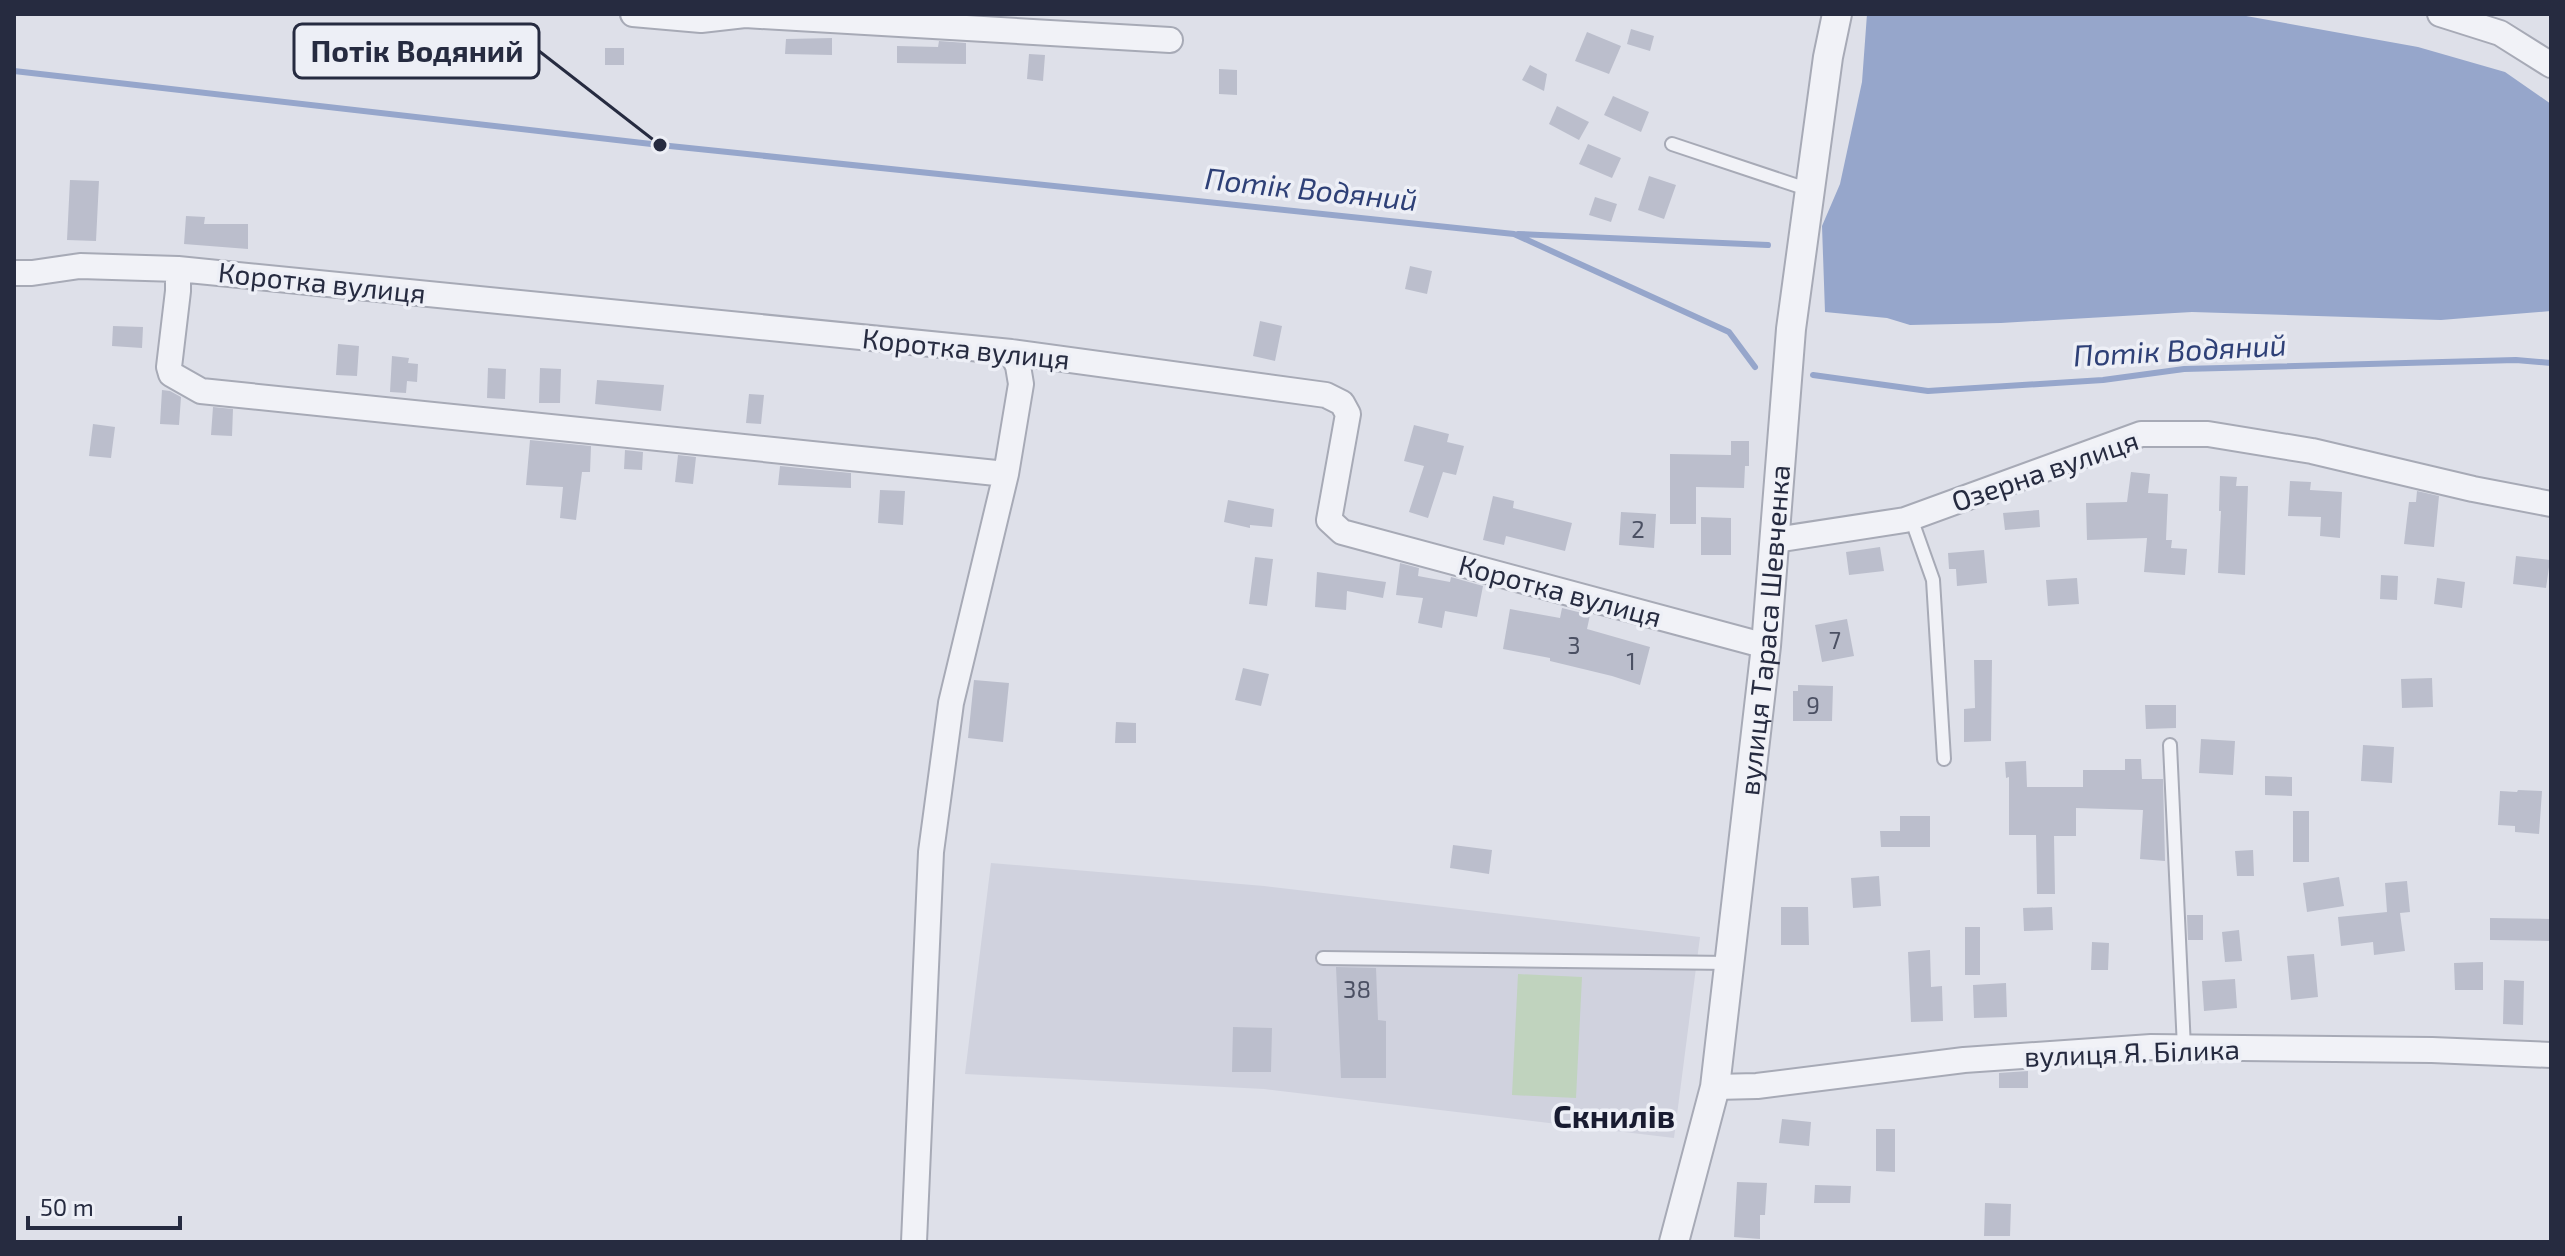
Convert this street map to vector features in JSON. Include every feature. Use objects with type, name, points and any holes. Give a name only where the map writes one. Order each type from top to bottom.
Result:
[{"type":"street","points":[[633,14],[701,20],[745,14],[1170,40]]},
{"type":"street","name":"вулиця Тараса Шевченка","points":[[1674,1242],[1715,1087],[1766,646],[1791,329],[1828,57],[1837,14]]},
{"type":"street","points":[[2440,14],[2500,33],[2551,65]]},
{"type":"street","name":"Коротка вулиця","points":[[14,273],[80,266],[178,269],[1011,352],[1326,395],[1342,403],[1348,414],[1329,520],[1342,532],[1766,646]]},
{"type":"street","points":[[178,269],[169,367],[171,374],[201,391],[1006,474]]},
{"type":"street","points":[[914,1242],[931,852],[951,703],[1006,474],[1021,384],[1018,366],[1011,352]]},
{"type":"street","name":"Озерна вулиця","points":[[1775,540],[1911,518],[2141,434],[2208,434],[2312,451],[2551,504]]},
{"type":"street","name":"вулиця Я. Білика","points":[[1715,1087],[1757,1086],[1964,1060],[2151,1047],[2432,1050],[2551,1055]]},
{"type":"lane","points":[[1672,144],[1810,190]]},
{"type":"lane","points":[[1911,518],[1933,580],[1944,759]]},
{"type":"lane","points":[[2170,745],[2184,1048]]},
{"type":"lane","points":[[1323,958],[1729,963]]},
{"type":"shaded area","points":[[991,863],[1264,886],[1700,937],[1674,1138],[1264,1089],[965,1074]]},
{"type":"green space","points":[[1518,974],[1582,977],[1576,1098],[1512,1095]]},
{"type":"water","points":[[1867,14],[2235,14],[2418,47],[2505,72],[2551,104],[2551,311],[2441,320],[2192,312],[1910,325],[1887,318],[1825,312],[1822,226],[1840,184],[1862,82]]},
{"type":"building","points":[[1631,29],[1654,36],[1650,51],[1627,44]]},
{"type":"building","points":[[1587,32],[1621,46],[1609,74],[1575,61]]},
{"type":"building","points":[[832,38],[832,55],[785,54],[786,39]]},
{"type":"building","points":[[939,41],[966,43],[966,64],[897,63],[897,46],[938,47]]},
{"type":"building","points":[[605,48],[624,48],[624,65],[605,65]]},
{"type":"building","points":[[1029,54],[1045,55],[1043,81],[1027,79]]},
{"type":"building","points":[[1530,65],[1547,74],[1544,91],[1522,80]]},
{"type":"building","points":[[1219,69],[1237,70],[1237,95],[1219,94]]},
{"type":"building","points":[[1613,96],[1649,112],[1641,132],[1604,115]]},
{"type":"building","points":[[1557,106],[1589,122],[1579,140],[1549,124]]},
{"type":"building","points":[[1588,144],[1621,158],[1612,178],[1579,164]]},
{"type":"building","points":[[1649,176],[1676,185],[1664,219],[1638,210]]},
{"type":"building","points":[[70,180],[99,181],[96,241],[67,240]]},
{"type":"building","points":[[1595,197],[1617,204],[1611,222],[1589,215]]},
{"type":"building","points":[[186,216],[205,217],[204,224],[248,224],[248,249],[184,244]]},
{"type":"building","points":[[1410,266],[1432,271],[1427,294],[1405,289]]},
{"type":"building","points":[[1260,321],[1282,326],[1275,361],[1253,356]]},
{"type":"building","points":[[113,326],[143,327],[142,348],[112,346]]},
{"type":"building","points":[[338,344],[359,346],[357,376],[336,375]]},
{"type":"building","points":[[392,356],[409,358],[408,363],[418,364],[417,382],[407,381],[406,393],[390,392]]},
{"type":"building","points":[[488,368],[506,369],[505,399],[487,398]]},
{"type":"building","points":[[540,368],[561,369],[560,403],[539,403]]},
{"type":"building","points":[[597,380],[664,385],[661,411],[595,404]]},
{"type":"building","points":[[162,390],[181,397],[179,425],[160,424]]},
{"type":"building","points":[[749,394],[764,395],[761,424],[746,423]]},
{"type":"building","points":[[213,407],[233,409],[232,436],[211,435]]},
{"type":"building","points":[[93,424],[115,427],[111,458],[89,456]]},
{"type":"building","points":[[1414,425],[1449,434],[1447,442],[1464,446],[1456,475],[1443,472],[1428,518],[1409,512],[1424,466],[1404,461]]},
{"type":"building","points":[[530,440],[591,446],[590,472],[582,472],[576,520],[560,518],[563,487],[526,485]]},
{"type":"building","points":[[1731,441],[1749,441],[1749,466],[1745,466],[1744,488],[1696,487],[1696,524],[1670,524],[1670,454],[1731,455]]},
{"type":"building","points":[[625,450],[643,452],[642,470],[624,469]]},
{"type":"building","points":[[678,455],[696,457],[693,484],[675,482]]},
{"type":"building","points":[[780,466],[851,473],[851,488],[778,485]]},
{"type":"building","points":[[2131,472],[2150,474],[2148,493],[2168,494],[2166,540],[2172,540],[2171,548],[2187,549],[2185,575],[2144,572],[2147,538],[2087,540],[2086,503],[2127,502]]},
{"type":"building","points":[[2220,476],[2237,477],[2236,486],[2248,486],[2245,575],[2218,573]]},
{"type":"building","points":[[2290,481],[2311,482],[2310,490],[2342,492],[2340,538],[2320,536],[2321,517],[2288,516]]},
{"type":"building","points":[[880,490],[905,491],[903,525],[878,523]]},
{"type":"building","points":[[2417,491],[2439,496],[2434,547],[2404,544],[2409,502],[2416,502]]},
{"type":"building","points":[[1493,496],[1514,501],[1513,508],[1572,523],[1565,551],[1506,536],[1504,545],[1483,540]]},
{"type":"building","points":[[1228,500],[1274,509],[1272,527],[1250,525],[1250,528],[1224,522]]},
{"type":"building","points":[[2039,510],[2040,527],[2005,530],[2003,513]]},
{"type":"building","points":[[1621,512],[1656,514],[1654,548],[1619,545]]},
{"type":"building","points":[[1701,517],[1731,518],[1731,555],[1701,555]]},
{"type":"building","points":[[1880,547],[1884,571],[1849,575],[1846,552]]},
{"type":"building","points":[[1984,550],[1987,583],[1957,586],[1956,569],[1949,569],[1948,553]]},
{"type":"building","points":[[2516,556],[2550,560],[2546,588],[2513,584]]},
{"type":"building","points":[[1255,557],[1273,559],[1267,606],[1249,604]]},
{"type":"building","points":[[1400,563],[1419,568],[1418,576],[1450,582],[1451,577],[1483,586],[1477,617],[1445,611],[1442,628],[1418,623],[1423,598],[1396,595]]},
{"type":"building","points":[[1317,572],[1386,582],[1383,598],[1347,591],[1346,610],[1315,607]]},
{"type":"building","points":[[2381,575],[2398,576],[2397,600],[2380,599]]},
{"type":"building","points":[[2077,578],[2079,604],[2048,606],[2046,580]]},
{"type":"building","points":[[2437,578],[2465,582],[2462,608],[2434,604]]},
{"type":"building","points":[[1562,608],[1590,615],[1587,629],[1650,647],[1640,685],[1550,661],[1550,658],[1503,649],[1510,609],[1560,618]]},
{"type":"building","points":[[1847,619],[1854,656],[1822,662],[1815,625]]},
{"type":"building","points":[[1974,660],[1992,660],[1991,741],[1964,742],[1964,709],[1975,708]]},
{"type":"building","points":[[1243,668],[1269,674],[1261,706],[1235,700]]},
{"type":"building","points":[[2432,678],[2433,707],[2402,708],[2401,679]]},
{"type":"building","points":[[974,680],[1009,683],[1003,742],[968,738]]},
{"type":"building","points":[[1798,685],[1833,686],[1832,721],[1793,721],[1793,691],[1798,691]]},
{"type":"building","points":[[2145,705],[2176,705],[2176,728],[2146,729]]},
{"type":"building","points":[[1116,722],[1136,723],[1136,743],[1115,743]]},
{"type":"building","points":[[2201,739],[2235,741],[2233,775],[2199,773]]},
{"type":"building","points":[[2363,745],[2394,747],[2392,783],[2361,781]]},
{"type":"building","points":[[2125,759],[2141,759],[2142,779],[2163,779],[2165,861],[2140,859],[2143,810],[2076,808],[2076,836],[2054,836],[2055,894],[2037,894],[2036,835],[2009,835],[2009,777],[2006,778],[2005,762],[2026,761],[2027,787],[2083,787],[2083,770],[2125,770]]},
{"type":"building","points":[[2265,776],[2292,777],[2292,796],[2265,795]]},
{"type":"building","points":[[2500,791],[2542,791],[2539,834],[2515,832],[2515,826],[2498,825]]},
{"type":"building","points":[[2293,811],[2309,811],[2309,862],[2293,862]]},
{"type":"building","points":[[1900,816],[1930,816],[1930,847],[1881,847],[1880,831],[1900,831]]},
{"type":"building","points":[[1453,845],[1492,850],[1489,874],[1450,868]]},
{"type":"building","points":[[2253,850],[2254,876],[2237,876],[2235,851]]},
{"type":"building","points":[[1879,876],[1881,906],[1853,908],[1851,878]]},
{"type":"building","points":[[2339,877],[2344,906],[2307,912],[2303,883]]},
{"type":"building","points":[[2407,881],[2410,912],[2400,913],[2405,951],[2374,955],[2373,942],[2341,946],[2338,917],[2387,912],[2385,883]]},
{"type":"building","points":[[1781,907],[1808,907],[1809,945],[1781,945]]},
{"type":"building","points":[[2052,907],[2053,930],[2024,931],[2023,908]]},
{"type":"building","points":[[2187,915],[2203,915],[2203,940],[2188,940]]},
{"type":"building","points":[[2490,918],[2551,919],[2551,941],[2490,940]]},
{"type":"building","points":[[1965,927],[1980,927],[1980,975],[1965,975]]},
{"type":"building","points":[[2239,930],[2242,961],[2225,962],[2222,932]]},
{"type":"building","points":[[2092,942],[2109,943],[2108,970],[2091,970]]},
{"type":"building","points":[[1930,950],[1931,987],[1942,986],[1943,1021],[1911,1022],[1908,952]]},
{"type":"building","points":[[2314,954],[2318,997],[2291,1000],[2287,956]]},
{"type":"building","points":[[2483,962],[2483,990],[2455,990],[2454,963]]},
{"type":"building","points":[[1336,967],[1376,968],[1378,1020],[1386,1021],[1386,1078],[1341,1078]]},
{"type":"building","points":[[2235,979],[2237,1008],[2204,1011],[2202,981]]},
{"type":"building","points":[[2504,980],[2524,981],[2523,1025],[2503,1024]]},
{"type":"building","points":[[2006,983],[2007,1017],[1974,1018],[1973,985]]},
{"type":"building","points":[[1233,1027],[1272,1028],[1271,1072],[1232,1072]]},
{"type":"building","points":[[2028,1071],[2028,1088],[1999,1088],[1999,1073]]},
{"type":"building","points":[[1782,1119],[1811,1122],[1809,1146],[1779,1143]]},
{"type":"building","points":[[1876,1129],[1895,1129],[1895,1172],[1876,1171]]},
{"type":"building","points":[[1737,1182],[1767,1183],[1765,1215],[1760,1215],[1760,1239],[1734,1237]]},
{"type":"building","points":[[1815,1185],[1851,1186],[1850,1203],[1814,1203]]},
{"type":"building","points":[[1985,1203],[2011,1204],[2010,1236],[1984,1236]]},
{"type":"waterway","name":"Потік Водяний","points":[[14,71],[660,145],[1514,234],[1729,332],[1755,367]]},
{"type":"waterway","points":[[1518,234],[1768,245]]},
{"type":"waterway","name":"Потік Водяний","points":[[1813,375],[1928,391],[2103,380],[2184,369],[2516,360],[2551,363]]},
{"type":"place","name":"Потік Водяний","points":[[660,145]]},
{"type":"district","name":"Скнилів","points":[[1614,1117]]}]
